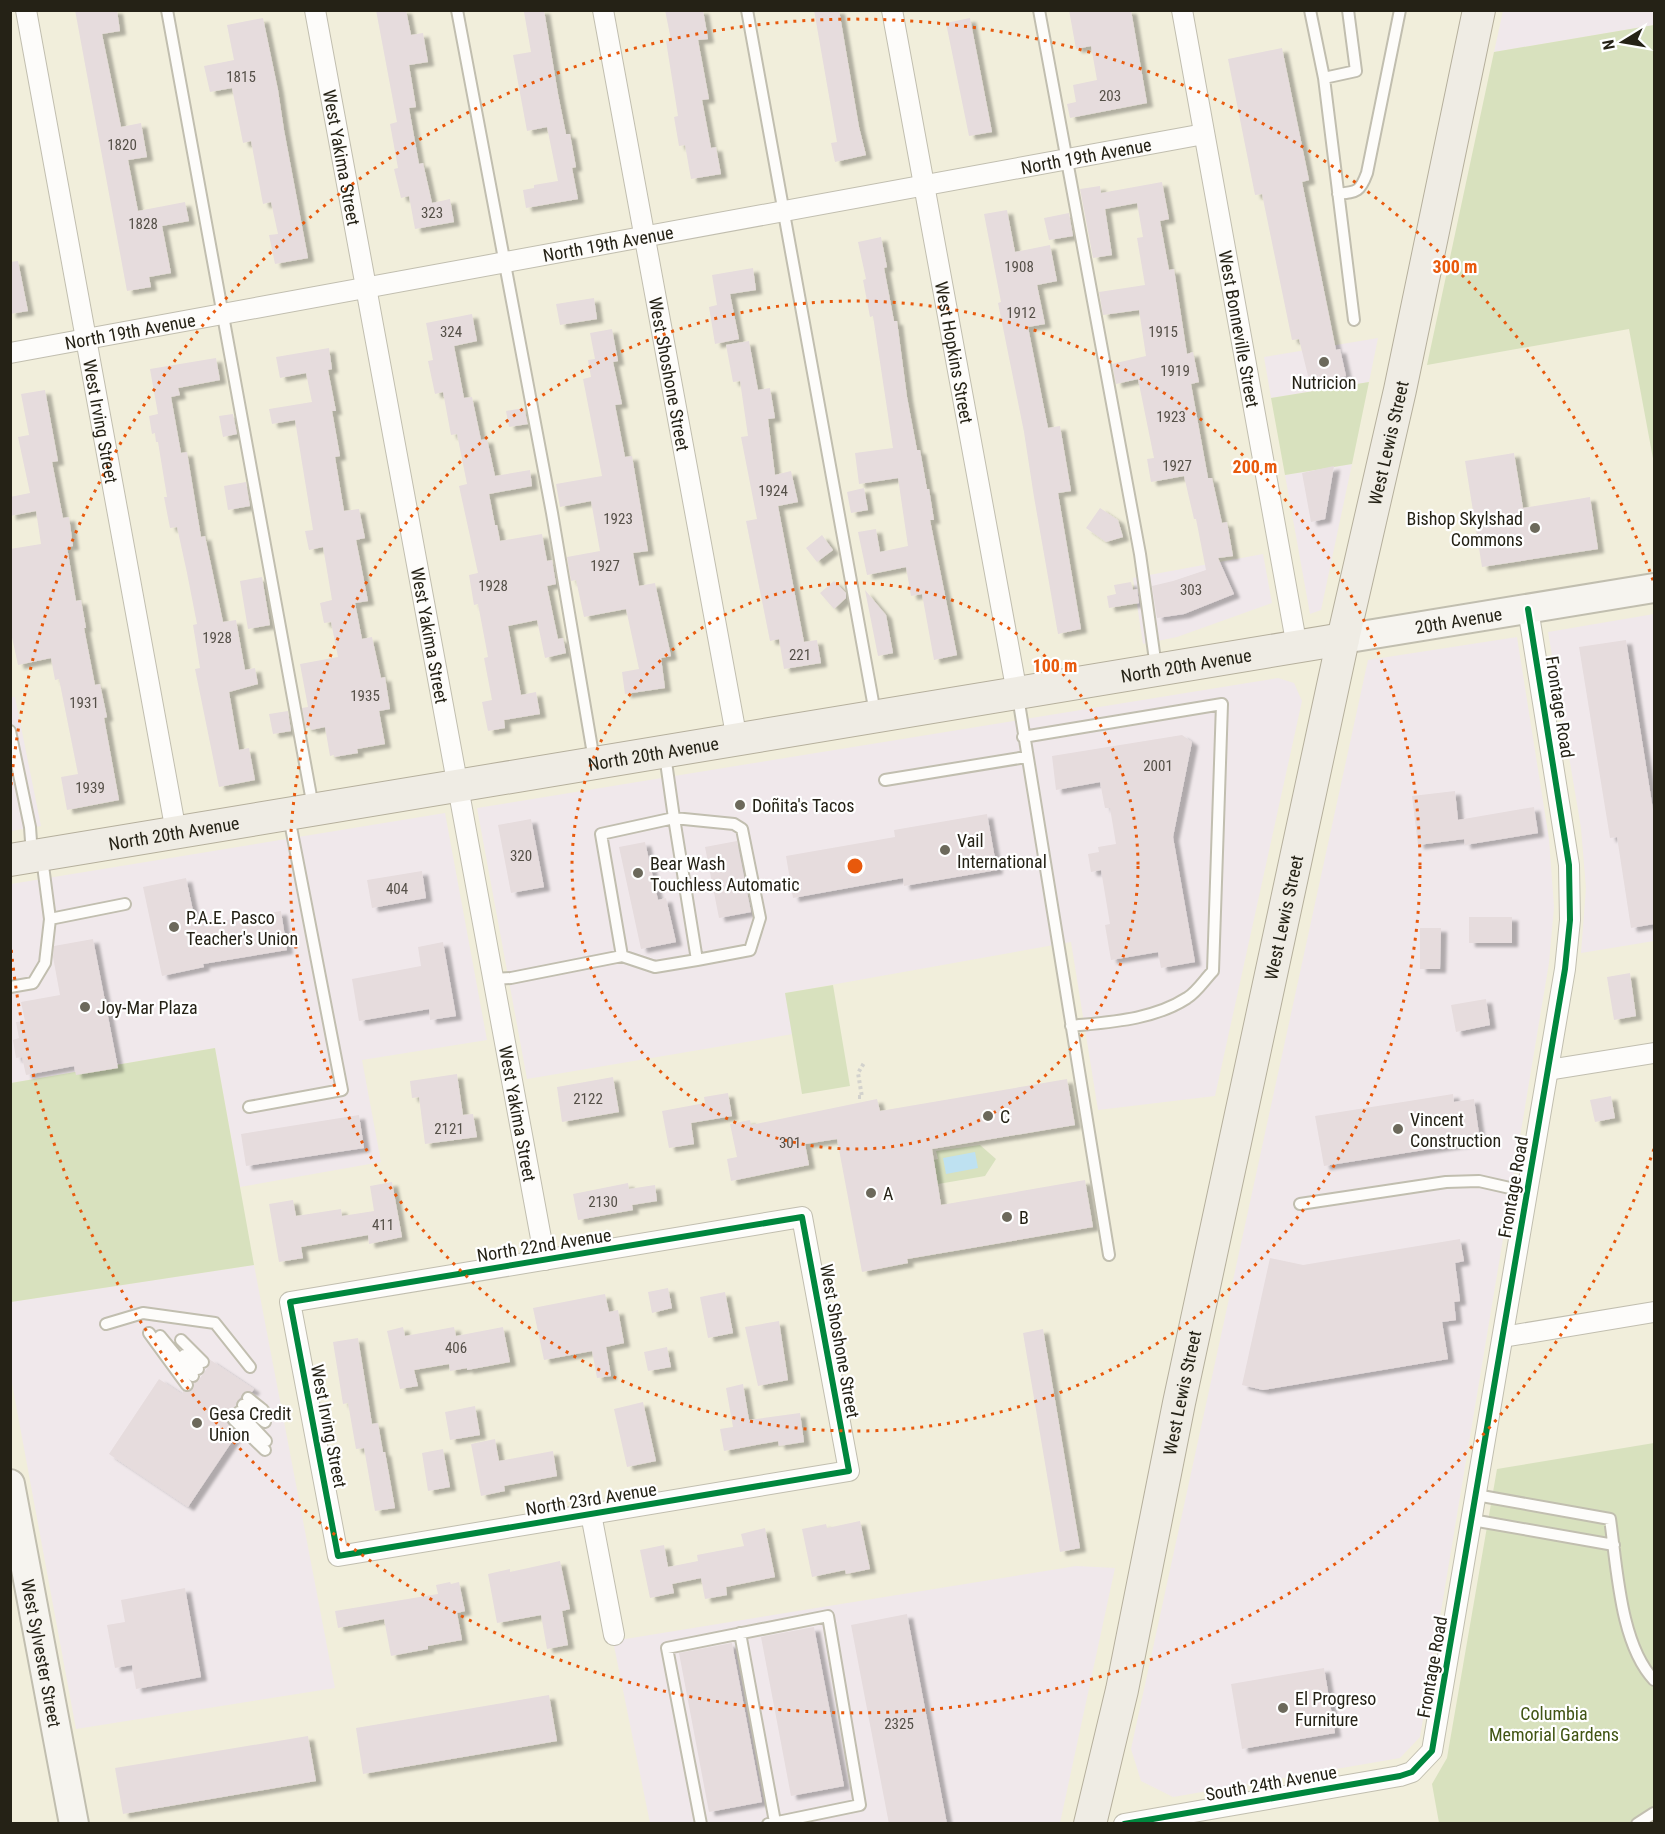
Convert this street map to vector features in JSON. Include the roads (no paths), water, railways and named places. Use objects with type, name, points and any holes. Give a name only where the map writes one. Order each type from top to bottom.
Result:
[{"type":"main road","name":"West Lewis Street","points":[[1090,1824],[1122,1690],[1179,1403],[1343,639],[1400,390],[1479,10]]},
{"type":"main road","name":"20th Avenue","points":[[1298,647],[1343,639]]},
{"type":"main road","name":"North 20th Avenue","points":[[28,857],[1298,647]]},
{"type":"street","name":"West Irving Street","points":[[26,10],[176,832]]},
{"type":"street","name":"West Yakima Street","points":[[315,10],[545,1260]]},
{"type":"street","name":"West Shoshone Street","points":[[603,10],[737,740]]},
{"type":"street","name":"West Hopkins Street","points":[[892,10],[1017,693]]},
{"type":"street","name":"West Bonneville Street","points":[[1182,10],[1298,647]]},
{"type":"street","name":"North 19th Avenue","points":[[10,353],[1204,134]]},
{"type":"street","name":"20th Avenue","points":[[1343,639],[1654,588]]},
{"type":"street","name":"Frontage Road","points":[[1420,1765],[1432,1750],[1435,1740],[1568,946],[1570,874],[1528,609]]},
{"type":"street","points":[[1548,1070],[1654,1053]]},
{"type":"street","name":"West Shoshone Street","points":[[802,1217],[849,1471]]},
{"type":"street","name":"North 22nd Avenue","points":[[290,1302],[802,1217]]},
{"type":"street","name":"West Irving Street","points":[[290,1302],[338,1556]]},
{"type":"street","points":[[1503,1337],[1654,1312]]},
{"type":"street","name":"North 23rd Avenue","points":[[338,1556],[849,1471]]},
{"type":"street","name":"West Sylvester Street","points":[[10,1484],[74,1824]]},
{"type":"street","points":[[591,1514],[614,1635]]},
{"type":"street","name":"South 24th Avenue","points":[[1124,1824],[1227,1815],[1400,1776],[1412,1772],[1420,1765]]},
{"type":"lane","points":[[167,10],[222,314],[301,812],[342,1090],[249,1107]]},
{"type":"lane","points":[[457,10],[556,536],[595,763]]},
{"type":"lane","points":[[747,10],[876,717]]},
{"type":"lane","points":[[1039,10],[1140,555],[1156,670]]},
{"type":"lane","points":[[1310,10],[1324,78],[1354,320]]},
{"type":"lane","points":[[1324,78],[1356,71],[1348,10]]},
{"type":"lane","points":[[1338,194],[1355,193],[1362,187],[1367,173],[1400,10]]},
{"type":"lane","points":[[1017,693],[1108,1255]]},
{"type":"lane","points":[[1023,737],[1222,704],[1213,971],[1189,997],[1162,1010],[1108,1023],[1071,1026]]},
{"type":"lane","points":[[10,731],[30,827],[28,857],[50,919],[45,963],[33,983],[10,987]]},
{"type":"lane","points":[[664,752],[697,960]]},
{"type":"lane","points":[[885,780],[1026,757]]},
{"type":"lane","points":[[493,980],[622,956],[655,967],[750,950],[760,918],[742,829],[734,824],[674,818],[601,834],[622,956]]},
{"type":"lane","points":[[50,919],[125,904]]},
{"type":"lane","points":[[1300,1204],[1446,1182],[1479,1181],[1527,1192]]},
{"type":"lane","points":[[106,1324],[143,1313],[215,1323],[250,1367]]},
{"type":"lane","points":[[196,1373],[158,1336],[196,1373]]},
{"type":"lane","points":[[181,1340],[196,1373]]},
{"type":"lane","points":[[241,1408],[263,1410]]},
{"type":"lane","points":[[241,1408],[264,1422]]},
{"type":"lane","points":[[241,1408],[265,1446]]},
{"type":"lane","points":[[1476,1495],[1610,1519],[1629,1633],[1640,1660],[1654,1680]]},
{"type":"lane","points":[[1472,1520],[1614,1545]]},
{"type":"lane","points":[[701,1824],[667,1648],[740,1633],[828,1616],[860,1805],[772,1823],[740,1633]]},
{"type":"lane","points":[[1637,1824],[1654,1813]]},
{"type":"water","points":[[975,1152],[978,1168],[946,1174],[943,1158]]},
{"type":"place","name":"Nutricion","points":[[1324,362]]},
{"type":"place","name":"Bishop Skylshad Commons","points":[[1535,528]]},
{"type":"place","name":"Doñita's Tacos","points":[[740,805]]},
{"type":"place","name":"Vail International","points":[[945,850]]},
{"type":"place","name":"Bear Wash Touchless Automatic","points":[[638,873]]},
{"type":"place","name":"P.A.E. Pasco Teacher's Union","points":[[174,927]]},
{"type":"place","name":"Joy-Mar Plaza","points":[[85,1007]]},
{"type":"place","name":"C","points":[[988,1116]]},
{"type":"place","name":"Vincent Construction","points":[[1398,1129]]},
{"type":"place","name":"A","points":[[871,1193]]},
{"type":"place","name":"B","points":[[1007,1217]]},
{"type":"place","name":"Gesa Credit Union","points":[[197,1423]]},
{"type":"place","name":"El Progreso Furniture","points":[[1283,1708]]},
{"type":"park label","name":"Columbia Memorial Gardens","points":[[1554,1723]]}]
